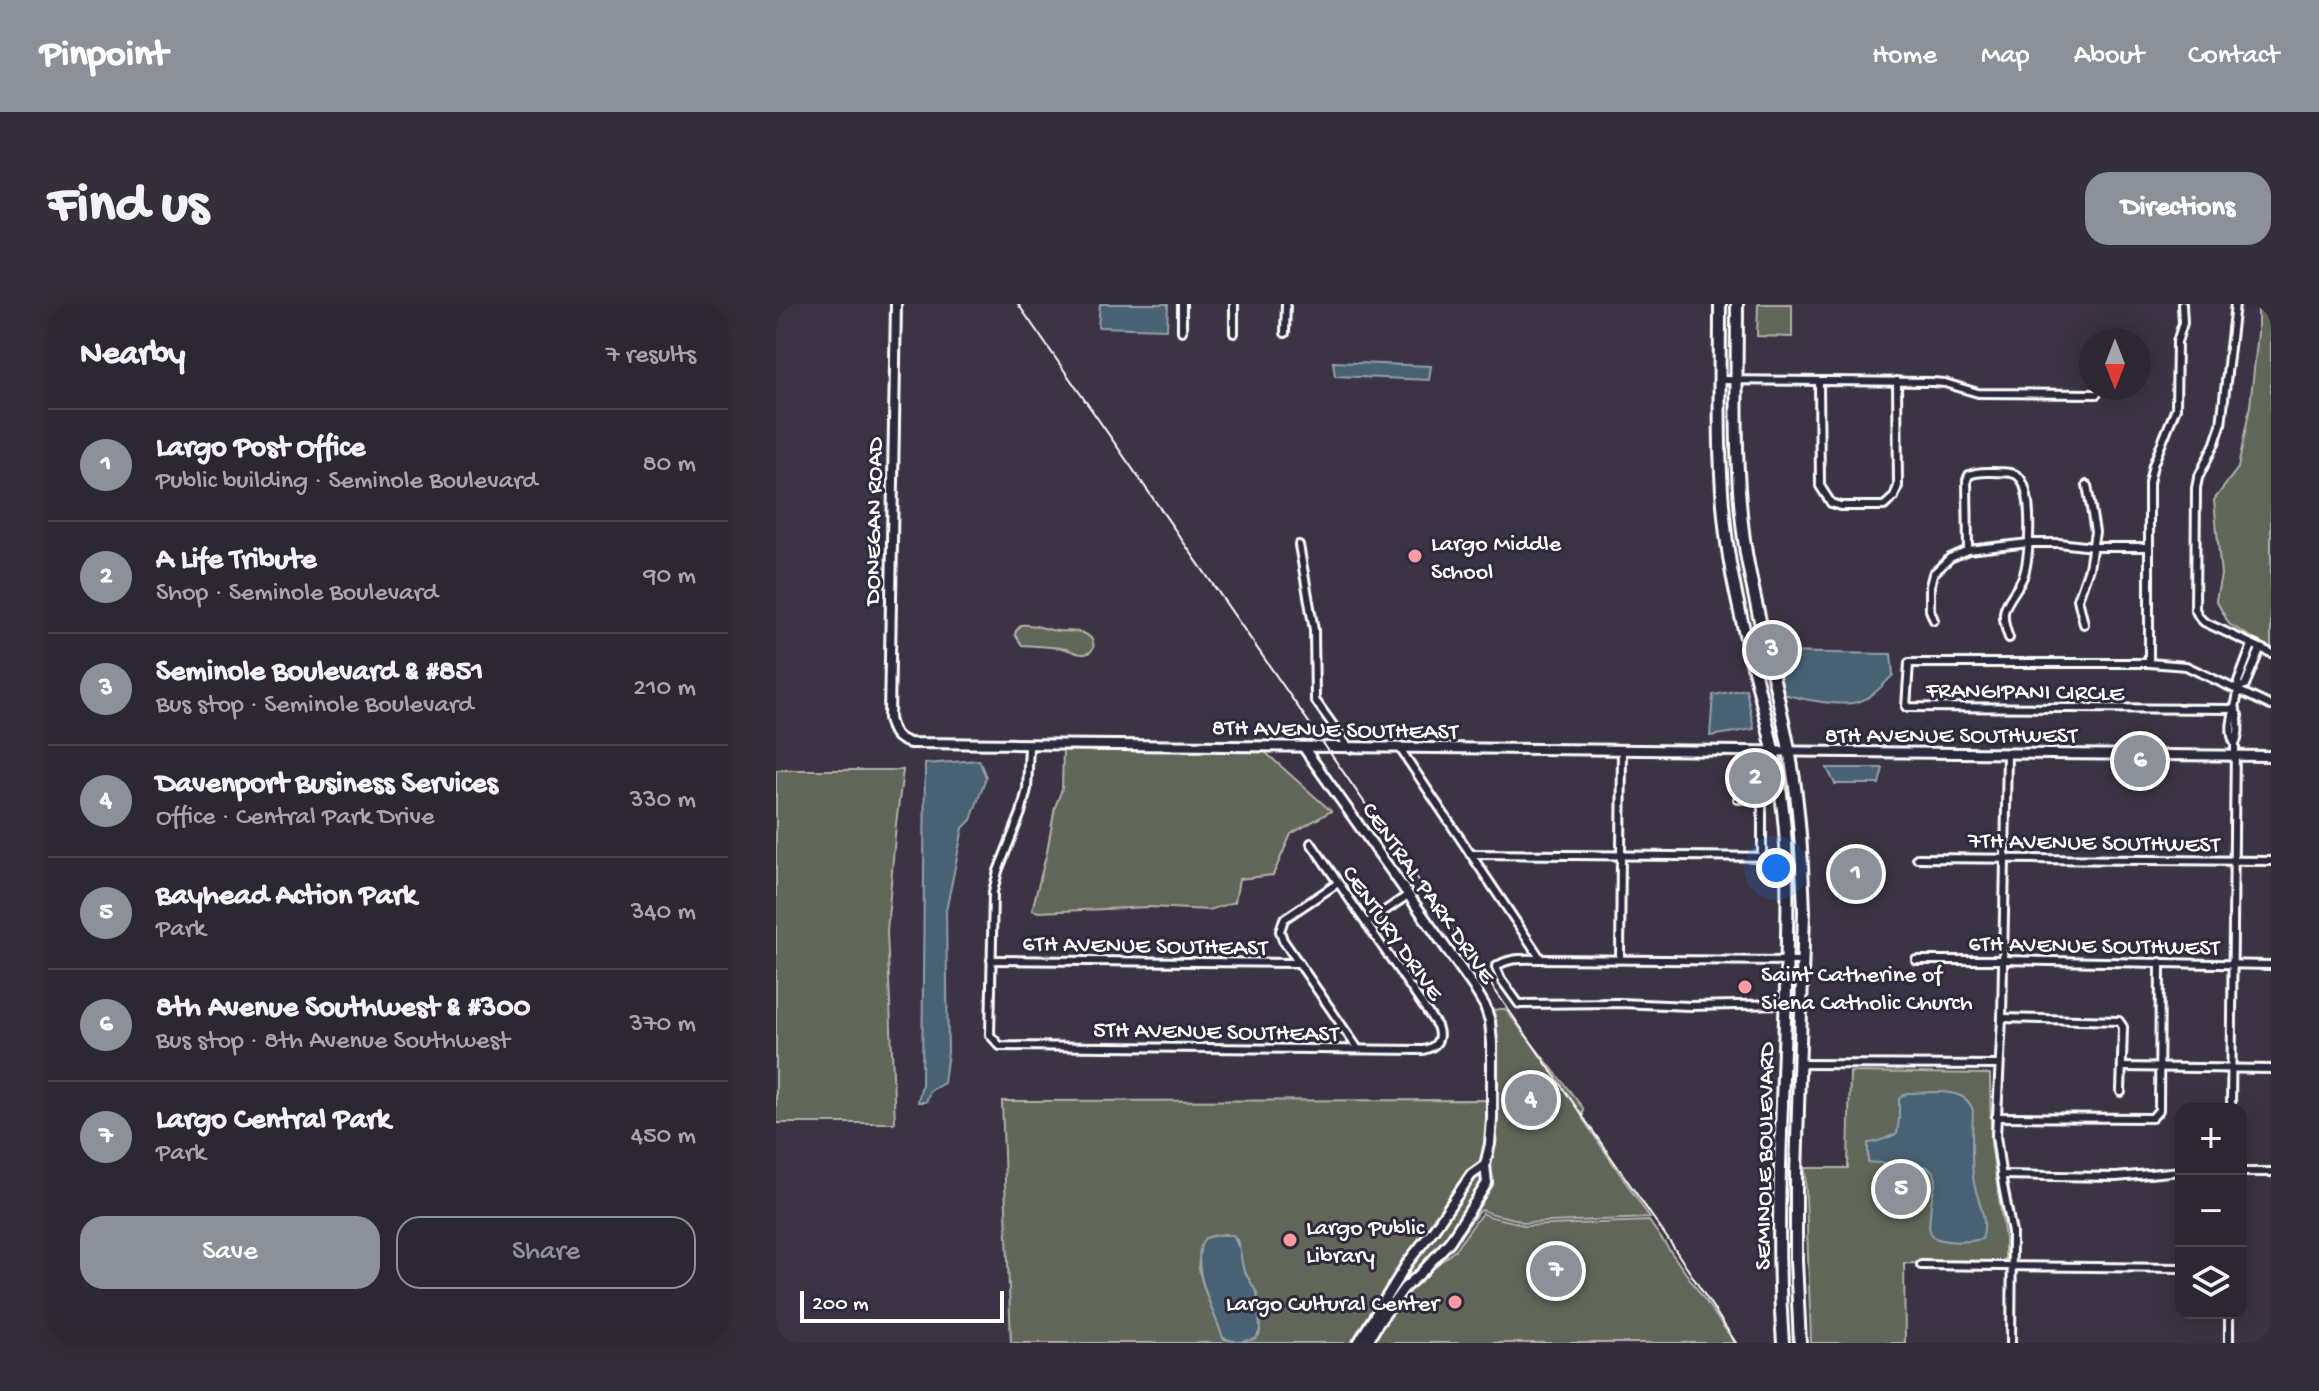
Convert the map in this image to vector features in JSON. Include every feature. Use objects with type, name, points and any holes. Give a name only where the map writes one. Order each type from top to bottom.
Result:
[{"type":"main road","name":"SEMINOLE BOULEVARD","points":[[1720,304],[1721,474],[1730,562],[1775,752],[1784,817],[1787,961],[1781,1190],[1783,1343]]},
{"type":"main road","name":"SEMINOLE BOULEVARD","points":[[1737,304],[1739,470],[1746,551],[1790,752],[1802,858],[1803,961],[1796,1190],[1801,1341]]},
{"type":"main road","points":[[1784,1062],[1800,1064]]},
{"type":"main road","points":[[1781,1190],[1796,1190]]},
{"type":"main road","points":[[1782,1308],[1798,1307]]},
{"type":"street","name":"DONEGAN ROAD","points":[[896,304],[889,718],[896,737]]},
{"type":"street","points":[[1182,304],[1182,331]]},
{"type":"street","points":[[1234,304],[1234,333]]},
{"type":"street","points":[[1285,333],[1286,304]]},
{"type":"street","points":[[2182,304],[2183,323],[2177,342],[2176,408],[2150,475],[2149,663],[2186,666],[2271,706]]},
{"type":"street","points":[[2235,304],[2221,425],[2198,478],[2195,497],[2195,609],[2204,622],[2271,653]]},
{"type":"street","points":[[1720,380],[1897,381],[1945,383],[1978,393],[2079,394]]},
{"type":"street","points":[[1819,381],[1820,486],[1831,503],[1840,506],[1884,506],[1894,497],[1898,486],[1897,381]]},
{"type":"street","points":[[1968,550],[1969,475],[1980,472],[2019,476],[2027,504],[2029,543],[2025,572],[2004,614],[2009,638]]},
{"type":"street","points":[[2084,624],[2078,599],[2089,568],[2095,532],[2087,485]]},
{"type":"street","points":[[1934,620],[1930,610],[1933,574],[1950,558],[1968,550],[2029,543],[2148,547]]},
{"type":"street","points":[[1299,545],[1314,630],[1315,700],[1350,749]]},
{"type":"street","points":[[2231,1103],[2235,744],[2231,738],[2231,728],[2238,682],[2252,645]]},
{"type":"street","points":[[2239,689],[2245,685],[2260,649]]},
{"type":"street","name":"FRANGIPANI CIRCLE","points":[[2149,663],[1909,663],[1906,707],[2236,710]]},
{"type":"street","name":"8TH AVENUE SOUTHEAST","points":[[896,737],[925,745],[1775,752]]},
{"type":"street","points":[[991,960],[993,892],[1027,789],[1029,746]]},
{"type":"street","name":"CENTRAL PARK DRIVE","points":[[1304,748],[1473,986],[1490,1021],[1492,1119],[1485,1165],[1487,1183],[1450,1241],[1404,1288],[1367,1343]]},
{"type":"street","points":[[1401,750],[1541,959]]},
{"type":"street","points":[[1620,958],[1622,750]]},
{"type":"street","name":"8TH AVENUE SOUTHWEST","points":[[1775,752],[2271,756]]},
{"type":"street","points":[[2007,754],[2002,1018],[1996,1117],[1997,1150],[2012,1233],[2011,1343]]},
{"type":"street","points":[[1738,799],[1761,799],[1762,857]]},
{"type":"street","name":"CENTURY DRIVE","points":[[1311,843],[1437,1026],[1440,1034],[1437,1043]]},
{"type":"street","points":[[1470,854],[1786,857]]},
{"type":"street","name":"7TH AVENUE SOUTHWEST","points":[[1917,858],[2271,861]]},
{"type":"street","points":[[1338,883],[1284,919],[1280,931],[1283,940],[1358,1049]]},
{"type":"street","points":[[1367,923],[1408,895]]},
{"type":"street","points":[[1786,1004],[1519,1004],[1496,967],[1511,960],[1541,959],[1803,961]]},
{"type":"street","name":"6TH AVENUE SOUTHEAST","points":[[991,960],[1299,963]]},
{"type":"street","name":"5TH AVENUE SOUTHEAST","points":[[991,960],[990,1035],[1000,1046],[1423,1050],[1437,1043]]},
{"type":"street","name":"6TH AVENUE SOUTHWEST","points":[[1916,960],[2271,965]]},
{"type":"street","points":[[1996,1117],[2152,1118],[2157,1114],[2160,962]]},
{"type":"street","points":[[2002,1018],[2119,1021],[2123,1027],[2121,1092]]},
{"type":"street","points":[[1800,1064],[1999,1065]]},
{"type":"street","points":[[2123,1067],[2271,1069]]},
{"type":"street","points":[[1358,1343],[1408,1262],[1471,1175],[1485,1165]]},
{"type":"street","points":[[2001,1175],[2116,1177],[2175,1172]]},
{"type":"street","points":[[2247,1172],[2271,1172]]},
{"type":"street","points":[[1921,1265],[2175,1268]]},
{"type":"street","points":[[2229,1319],[2229,1343]]},
{"type":"green space","points":[[1758,304],[1792,304],[1792,337],[1757,336]]},
{"type":"green space","points":[[2258,304],[2271,304],[2271,649],[2229,624],[2216,600],[2221,575],[2214,500],[2238,468],[2250,406]]},
{"type":"green space","points":[[1021,625],[1083,633],[1090,638],[1093,647],[1082,654],[1061,648],[1022,645],[1015,635]]},
{"type":"green space","points":[[1063,750],[1265,752],[1331,811],[1291,834],[1273,875],[1239,879],[1235,902],[1209,910],[1149,907],[1039,912],[1032,910],[1055,807],[1062,789]]},
{"type":"green space","points":[[776,770],[903,770],[887,931],[895,1123],[776,1123]]},
{"type":"green space","points":[[1505,1009],[1583,1108],[1583,1119],[1650,1218],[1524,1223],[1483,1210],[1442,1256],[1490,1185],[1489,1165],[1497,1099],[1490,1011]]},
{"type":"green space","points":[[1850,1072],[1990,1074],[1991,1143],[2005,1259],[1998,1264],[1904,1263],[1905,1343],[1811,1343],[1805,1168],[1848,1168]]},
{"type":"green space","points":[[1488,1100],[1487,1144],[1482,1163],[1367,1318],[1354,1343],[1011,1343],[1002,1101]],"holes":[[[1225,1234],[1237,1240],[1243,1269],[1257,1293],[1260,1330],[1259,1335],[1242,1341],[1224,1339],[1199,1268],[1208,1237]]]},
{"type":"green space","points":[[1483,1172],[1484,1182],[1447,1239],[1362,1343],[1410,1265],[1437,1232],[1473,1178]]},
{"type":"green space","points":[[1482,1213],[1524,1226],[1649,1221],[1735,1343],[1371,1343],[1394,1306],[1412,1285],[1455,1250]]},
{"type":"water","points":[[1100,304],[1168,304],[1167,329],[1098,327]]},
{"type":"water","points":[[1333,362],[1431,366],[1429,380],[1335,376]]},
{"type":"water","points":[[1773,652],[1891,654],[1893,675],[1873,694],[1858,702],[1841,704],[1810,700],[1783,694]]},
{"type":"water","points":[[1746,689],[1754,729],[1710,736],[1713,695]]},
{"type":"water","points":[[979,760],[986,777],[971,820],[963,828],[946,911],[948,1052],[944,1083],[930,1091],[926,1102],[918,1102],[922,1084],[925,764]]},
{"type":"water","points":[[1827,768],[1883,768],[1879,784],[1835,784]]},
{"type":"water","points":[[1945,1092],[1963,1097],[1969,1103],[1973,1111],[1974,1184],[1984,1223],[1982,1239],[1957,1242],[1932,1237],[1929,1227],[1936,1180],[1934,1172],[1927,1167],[1868,1162],[1868,1143],[1897,1134],[1899,1099],[1907,1093]]},
{"type":"water","points":[[1233,1235],[1240,1250],[1243,1269],[1257,1293],[1260,1330],[1256,1339],[1237,1342],[1223,1338],[1209,1302],[1201,1274],[1200,1248],[1205,1238]]},
{"type":"railway","points":[[1018,304],[1672,1245],[1736,1343]]},
{"type":"place","name":"Largo Middle School","points":[[1415,556]]},
{"type":"place","name":"Seminole Boulevard & #851","points":[[1772,650]]},
{"type":"place","name":"8th Avenue Southwest & #300","points":[[2140,761]]},
{"type":"place","name":"A Life Tribute","points":[[1755,778]]},
{"type":"place","name":"Largo Post Office","points":[[1856,874]]},
{"type":"place","name":"Saint Catherine of Siena Catholic Church","points":[[1745,987]]},
{"type":"place","name":"Davenport Business Services","points":[[1531,1100]]},
{"type":"place","name":"Bayhead Action Park","points":[[1901,1189]]},
{"type":"place","name":"Largo Public Library","points":[[1290,1240]]},
{"type":"place","name":"Largo Central Park","points":[[1556,1271]]},
{"type":"place","name":"Largo Cultural Center","points":[[1455,1302]]}]
